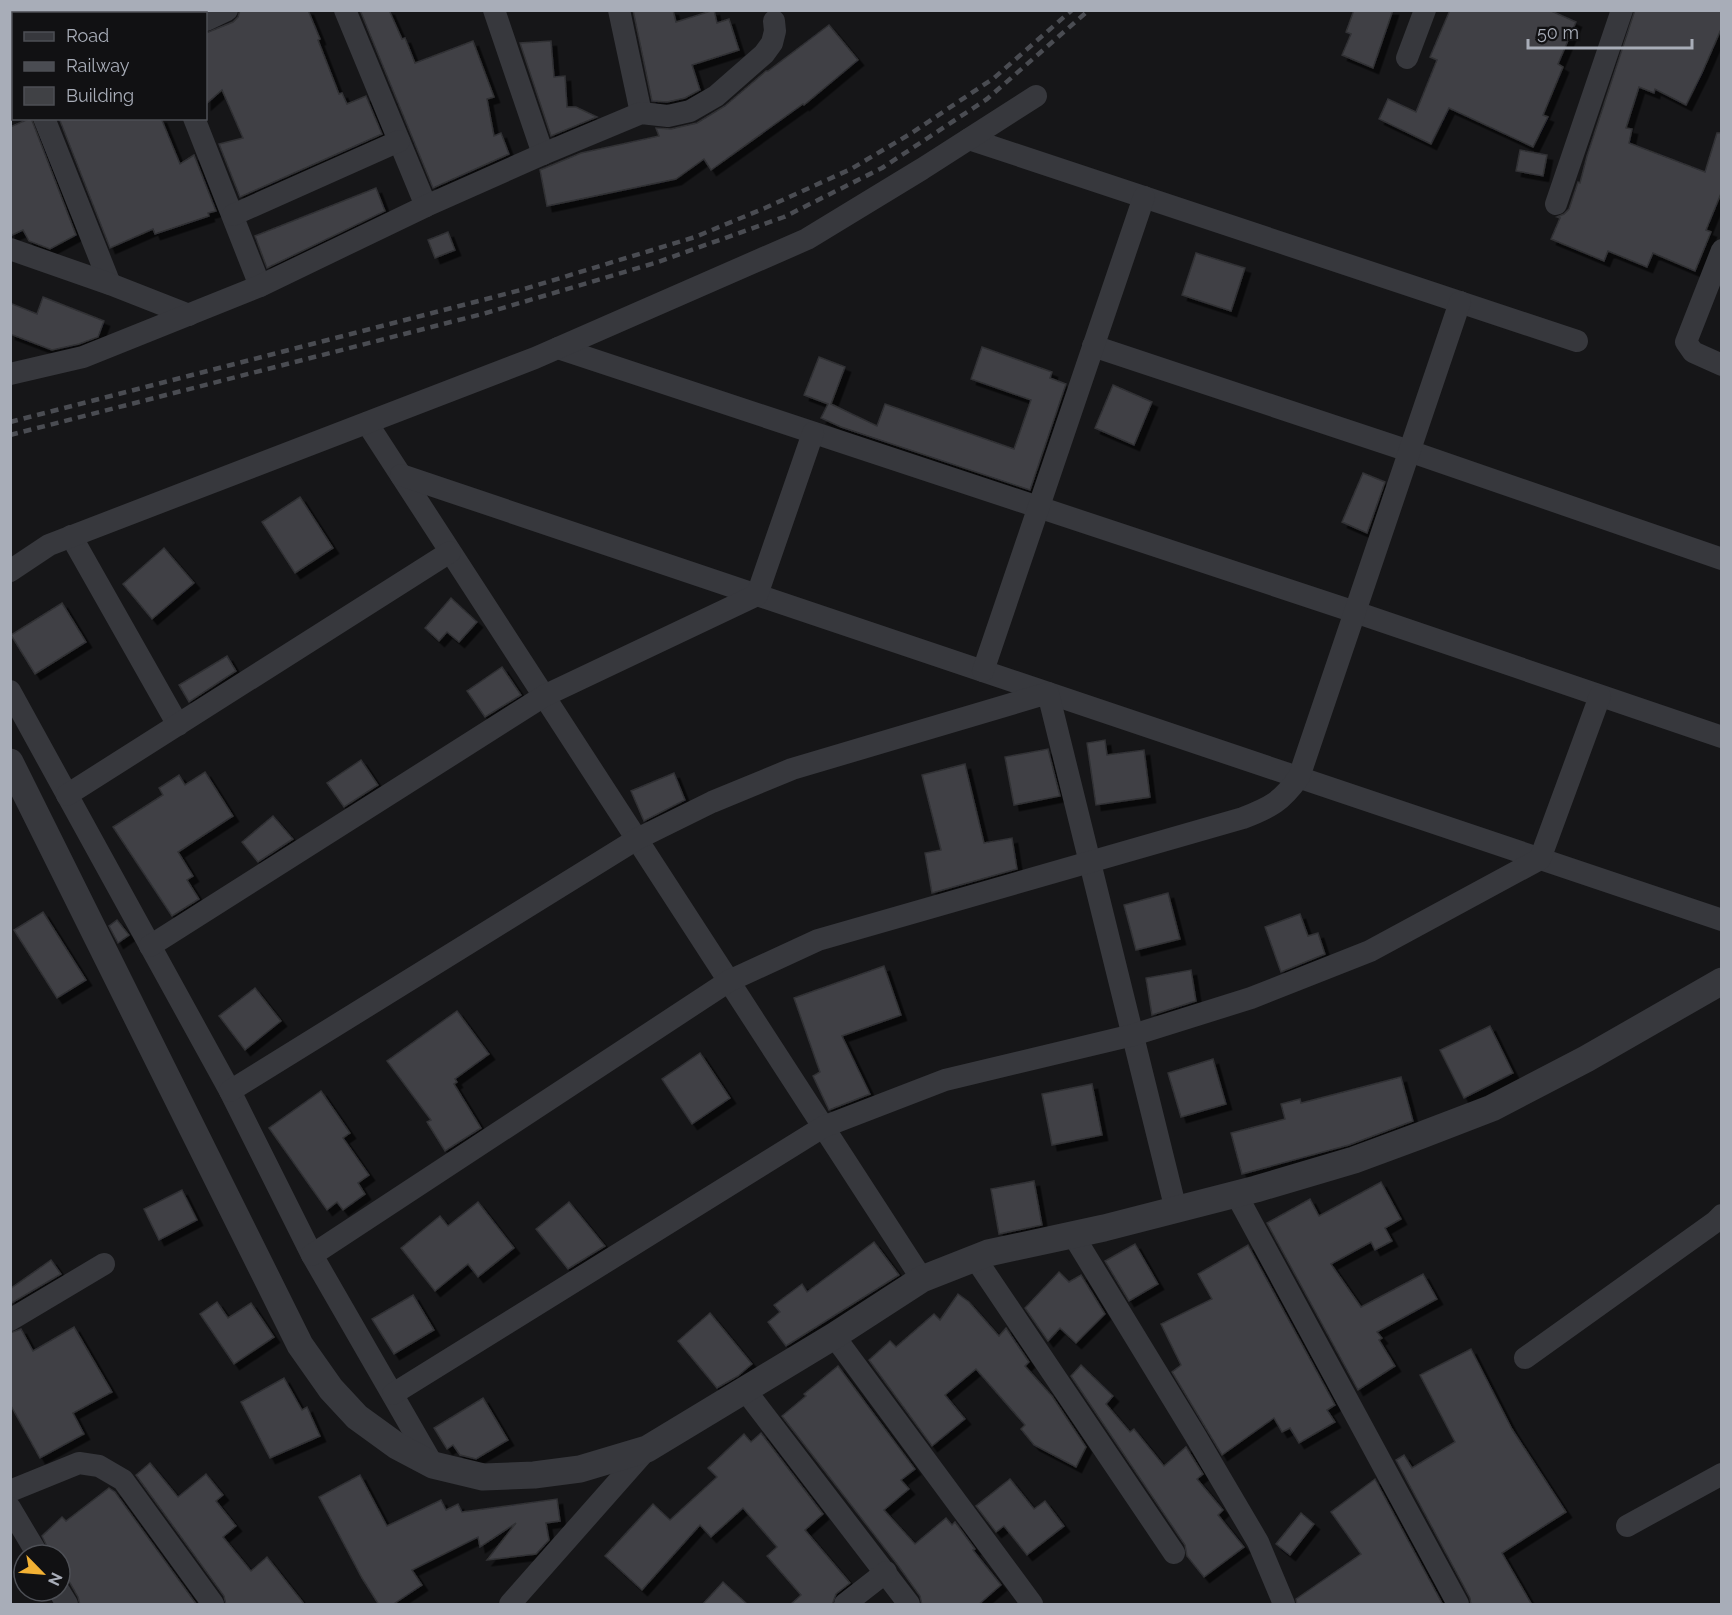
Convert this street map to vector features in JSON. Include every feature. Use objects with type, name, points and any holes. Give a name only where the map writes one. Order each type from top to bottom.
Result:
[{"type":"street","points":[[207,20],[227,10]]},
{"type":"street","points":[[345,10],[426,206]]},
{"type":"street","points":[[494,10],[543,154]]},
{"type":"street","points":[[619,10],[641,113]]},
{"type":"street","points":[[1407,58],[1425,10]]},
{"type":"street","points":[[1556,204],[1622,10]]},
{"type":"street","points":[[10,374],[83,357],[261,286],[426,206],[641,113],[668,116],[690,111],[716,96],[764,54],[772,43],[777,14]]},
{"type":"street","points":[[10,571],[49,545],[558,348],[807,239],[1036,96]]},
{"type":"street","points":[[45,120],[110,284]]},
{"type":"street","points":[[195,120],[261,286]]},
{"type":"street","points":[[969,138],[1577,341]]},
{"type":"street","points":[[233,215],[399,141]]},
{"type":"street","points":[[983,671],[1144,197]]},
{"type":"street","points":[[10,249],[189,315]]},
{"type":"street","points":[[1722,250],[1686,342],[1693,352],[1722,365]]},
{"type":"street","points":[[312,1255],[729,981],[818,940],[1243,818],[1270,807],[1286,795],[1299,777],[1460,302]]},
{"type":"street","points":[[1093,346],[1409,451],[1722,559]]},
{"type":"street","points":[[558,348],[1355,612],[1722,737]]},
{"type":"street","points":[[367,423],[922,1279]]},
{"type":"street","points":[[150,946],[544,696],[757,595],[813,433]]},
{"type":"street","points":[[401,475],[1722,920]]},
{"type":"street","points":[[71,536],[178,725]]},
{"type":"street","points":[[68,795],[450,552]]},
{"type":"street","points":[[10,691],[230,1091],[312,1255],[433,1465]]},
{"type":"street","points":[[230,1091],[637,839],[712,802],[792,769],[1047,693]]},
{"type":"street","points":[[1047,693],[1176,1210]]},
{"type":"street","points":[[393,1394],[823,1126],[945,1080],[1133,1035],[1251,998],[1370,951],[1540,859],[1600,696]]},
{"type":"street","points":[[10,762],[300,1345],[331,1389],[357,1417],[397,1446],[433,1465],[483,1477],[534,1475],[580,1469],[647,1449],[834,1336],[922,1279],[988,1253],[1176,1210],[1354,1160],[1492,1107],[1586,1059],[1722,981]]},
{"type":"street","points":[[1236,1194],[1458,1605]]},
{"type":"street","points":[[1525,1358],[1722,1215]]},
{"type":"street","points":[[1073,1235],[1258,1542],[1284,1605]]},
{"type":"street","points":[[975,1258],[1174,1552]]},
{"type":"street","points":[[10,1320],[104,1264]]},
{"type":"street","points":[[834,1336],[1032,1605]]},
{"type":"street","points":[[745,1390],[909,1605]]},
{"type":"street","points":[[510,1605],[647,1449]]},
{"type":"street","points":[[10,1491],[79,1463],[99,1466],[123,1480],[213,1605]]},
{"type":"street","points":[[1627,1526],[1722,1474]]},
{"type":"street","points":[[10,1508],[31,1543]]},
{"type":"street","points":[[845,1605],[886,1572]]},
{"type":"building","points":[[240,10],[308,10],[339,94],[342,93],[347,104],[366,96],[382,134],[240,197],[219,144],[243,138],[222,90],[207,103],[207,33],[233,22]]},
{"type":"building","points":[[360,10],[389,10],[402,39],[405,38],[415,63],[473,41],[494,97],[487,99],[494,136],[501,133],[509,154],[433,188]]},
{"type":"building","points":[[633,10],[673,10],[676,22],[714,10],[717,23],[729,19],[739,50],[692,65],[700,90],[685,98],[667,102],[652,101]]},
{"type":"building","points":[[1354,10],[1393,10],[1373,68],[1342,55],[1351,34],[1346,32]]},
{"type":"building","points":[[1450,10],[1549,10],[1576,22],[1558,64],[1563,67],[1543,115],[1548,117],[1533,147],[1449,108],[1431,144],[1379,119],[1388,99],[1416,112],[1437,60],[1430,57]]},
{"type":"building","points":[[1635,10],[1722,10],[1722,27],[1686,105],[1655,89],[1654,93],[1639,87],[1626,128],[1632,129],[1629,143],[1705,172],[1717,133],[1722,133],[1722,191],[1706,230],[1711,232],[1695,271],[1653,253],[1647,267],[1608,251],[1604,261],[1551,239],[1560,218],[1557,217],[1569,209],[1578,182],[1580,183]]},
{"type":"building","points":[[829,25],[858,60],[804,105],[711,170],[704,159],[676,179],[547,206],[540,170],[581,153],[659,136],[656,128],[671,129],[697,123],[725,106],[766,71]]},
{"type":"building","points":[[551,41],[554,77],[565,76],[567,107],[576,107],[597,117],[551,136],[520,43]]},
{"type":"building","points":[[32,120],[76,235],[50,249],[29,241],[23,230],[10,236],[10,127]]},
{"type":"building","points":[[60,120],[162,120],[180,164],[194,155],[216,211],[208,213],[209,216],[155,234],[153,229],[110,248]]},
{"type":"building","points":[[1520,150],[1547,155],[1543,176],[1516,171]]},
{"type":"building","points":[[376,188],[385,211],[267,268],[255,236]]},
{"type":"building","points":[[448,232],[455,250],[435,258],[428,240]]},
{"type":"building","points":[[1196,253],[1245,268],[1231,311],[1182,295]]},
{"type":"building","points":[[43,297],[104,321],[98,337],[52,350],[10,334],[10,303],[37,314]]},
{"type":"building","points":[[982,347],[1052,372],[1050,378],[1066,384],[1030,490],[841,427],[821,418],[828,404],[804,395],[819,357],[845,367],[831,404],[877,426],[885,404],[1014,449],[1031,400],[971,379]]},
{"type":"building","points":[[1113,385],[1152,402],[1134,445],[1095,428]]},
{"type":"building","points":[[1363,473],[1385,482],[1367,533],[1342,522]]},
{"type":"building","points":[[300,497],[333,548],[295,573],[262,522]]},
{"type":"building","points":[[164,548],[194,583],[152,619],[123,584]]},
{"type":"building","points":[[451,598],[477,622],[459,642],[447,632],[439,641],[425,628]]},
{"type":"building","points":[[62,603],[86,642],[35,674],[11,635]]},
{"type":"building","points":[[227,656],[236,671],[189,702],[179,685]]},
{"type":"building","points":[[502,667],[521,695],[485,717],[467,691]]},
{"type":"building","points":[[1105,740],[1107,755],[1144,750],[1150,797],[1096,805],[1087,743]]},
{"type":"building","points":[[1048,749],[1060,796],[1014,805],[1005,757]]},
{"type":"building","points":[[361,760],[378,785],[344,807],[327,783]]},
{"type":"building","points":[[965,764],[984,843],[1012,838],[1017,869],[932,893],[925,853],[941,850],[922,775]]},
{"type":"building","points":[[205,772],[233,816],[178,852],[193,876],[187,880],[199,899],[172,916],[113,827],[163,795],[159,788],[179,775],[185,785]]},
{"type":"building","points":[[674,773],[685,800],[644,821],[631,791]]},
{"type":"building","points":[[273,816],[293,839],[258,862],[242,842]]},
{"type":"building","points":[[1168,893],[1180,939],[1136,950],[1124,905]]},
{"type":"building","points":[[43,912],[86,980],[57,998],[14,930]]},
{"type":"building","points":[[1300,914],[1308,936],[1318,933],[1325,954],[1281,972],[1265,927]]},
{"type":"building","points":[[117,920],[129,935],[118,943],[109,926]]},
{"type":"building","points":[[884,966],[901,1015],[842,1036],[870,1094],[829,1110],[813,1076],[820,1072],[794,998]]},
{"type":"building","points":[[1191,970],[1196,1001],[1152,1015],[1146,978]]},
{"type":"building","points":[[255,988],[281,1021],[245,1050],[219,1016]]},
{"type":"building","points":[[457,1011],[489,1054],[455,1079],[457,1082],[454,1084],[481,1128],[445,1151],[427,1122],[431,1120],[387,1061]]},
{"type":"building","points":[[1490,1026],[1513,1073],[1464,1098],[1440,1050]]},
{"type":"building","points":[[700,1053],[730,1098],[692,1124],[662,1079]]},
{"type":"building","points":[[1213,1059],[1226,1104],[1181,1117],[1168,1073]]},
{"type":"building","points":[[1401,1077],[1413,1121],[1349,1145],[1242,1174],[1231,1133],[1285,1119],[1281,1104],[1300,1099],[1301,1103]]},
{"type":"building","points":[[1092,1084],[1102,1135],[1052,1145],[1042,1094]]},
{"type":"building","points":[[321,1091],[350,1133],[343,1138],[369,1175],[358,1183],[365,1194],[343,1210],[337,1202],[327,1210],[269,1128]]},
{"type":"building","points":[[1034,1181],[1042,1225],[999,1234],[991,1189]]},
{"type":"building","points":[[1381,1182],[1401,1219],[1385,1228],[1392,1241],[1375,1250],[1371,1242],[1331,1264],[1361,1307],[1423,1274],[1437,1299],[1377,1332],[1382,1338],[1379,1340],[1395,1366],[1358,1390],[1267,1223],[1310,1199],[1319,1216]]},
{"type":"building","points":[[182,1190],[197,1220],[159,1240],[144,1209]]},
{"type":"building","points":[[478,1202],[514,1248],[478,1277],[468,1264],[435,1291],[401,1248],[440,1216],[448,1226]]},
{"type":"building","points":[[569,1202],[605,1246],[568,1269],[536,1229]]},
{"type":"building","points":[[874,1242],[899,1275],[786,1346],[768,1322],[780,1312],[774,1305],[802,1284],[807,1292]]},
{"type":"building","points":[[1135,1244],[1158,1284],[1129,1301],[1105,1261]]},
{"type":"building","points":[[1248,1245],[1335,1405],[1327,1410],[1335,1422],[1299,1443],[1290,1428],[1282,1432],[1274,1418],[1222,1455],[1172,1372],[1181,1365],[1161,1324],[1212,1299],[1198,1274]]},
{"type":"building","points":[[51,1260],[61,1274],[10,1304],[10,1289]]},
{"type":"building","points":[[1059,1272],[1069,1282],[1081,1275],[1105,1314],[1076,1343],[1060,1328],[1048,1341],[1025,1308]]},
{"type":"building","points":[[958,1294],[969,1302],[999,1336],[1006,1328],[1029,1362],[1025,1366],[1052,1396],[1086,1447],[1076,1467],[1034,1445],[1021,1429],[1025,1425],[976,1369],[945,1395],[965,1419],[932,1446],[869,1360],[890,1341],[896,1347],[934,1314],[940,1320]]},
{"type":"building","points":[[413,1295],[434,1330],[394,1354],[372,1319]]},
{"type":"building","points":[[217,1302],[228,1318],[251,1303],[274,1337],[234,1364],[200,1314]]},
{"type":"building","points":[[710,1313],[752,1364],[738,1376],[717,1388],[678,1341]]},
{"type":"building","points":[[74,1327],[112,1392],[73,1413],[84,1434],[40,1458],[10,1404],[10,1333],[21,1329],[33,1351]]},
{"type":"building","points":[[1471,1349],[1512,1429],[1566,1512],[1502,1553],[1532,1605],[1471,1605],[1470,1598],[1396,1460],[1404,1455],[1412,1468],[1455,1442],[1420,1375]]},
{"type":"building","points":[[1081,1365],[1113,1396],[1106,1404],[1130,1432],[1134,1429],[1164,1466],[1186,1447],[1203,1474],[1197,1479],[1223,1510],[1218,1515],[1244,1547],[1204,1577],[1187,1556],[1185,1545],[1071,1376]]},
{"type":"building","points":[[838,1366],[915,1469],[901,1480],[909,1489],[884,1510],[915,1544],[946,1518],[952,1525],[955,1522],[975,1549],[973,1550],[1001,1585],[978,1605],[922,1605],[920,1596],[897,1564],[782,1416]]},
{"type":"building","points":[[284,1378],[302,1410],[307,1407],[320,1436],[270,1458],[241,1402]]},
{"type":"building","points":[[483,1398],[508,1440],[476,1459],[460,1455],[453,1445],[447,1449],[434,1428]]},
{"type":"building","points":[[761,1433],[823,1514],[805,1530],[850,1583],[836,1594],[832,1605],[790,1605],[801,1595],[767,1556],[777,1547],[743,1508],[711,1537],[700,1525],[642,1590],[605,1556],[653,1504],[670,1520],[717,1477],[708,1468],[744,1434],[751,1442]]},
{"type":"building","points":[[150,1463],[178,1497],[206,1474],[223,1495],[216,1501],[236,1526],[223,1537],[251,1571],[267,1557],[305,1605],[226,1605],[224,1596],[136,1475]]},
{"type":"building","points":[[360,1475],[387,1526],[441,1500],[446,1510],[458,1504],[462,1512],[557,1499],[560,1521],[546,1523],[549,1540],[536,1554],[487,1560],[516,1523],[480,1547],[478,1537],[412,1570],[422,1585],[392,1605],[379,1605],[319,1497]]},
{"type":"building","points":[[1010,1479],[1034,1509],[1045,1501],[1064,1526],[1027,1555],[1004,1526],[996,1532],[976,1506]]},
{"type":"building","points":[[1375,1479],[1443,1605],[1297,1605],[1296,1599],[1361,1554],[1331,1512]]},
{"type":"building","points":[[109,1488],[115,1492],[197,1605],[80,1605],[72,1586],[72,1543],[45,1543],[42,1536],[62,1517],[66,1521]]},
{"type":"building","points":[[1301,1513],[1314,1524],[1290,1555],[1276,1544]]},
{"type":"building","points":[[723,1582],[748,1605],[702,1605]]},
{"type":"railway","points":[[10,422],[521,290],[695,237],[851,169],[910,134],[994,78],[1072,10]]},
{"type":"railway","points":[[10,435],[486,313],[655,263],[784,217],[882,168],[987,99],[1089,10]]}]
